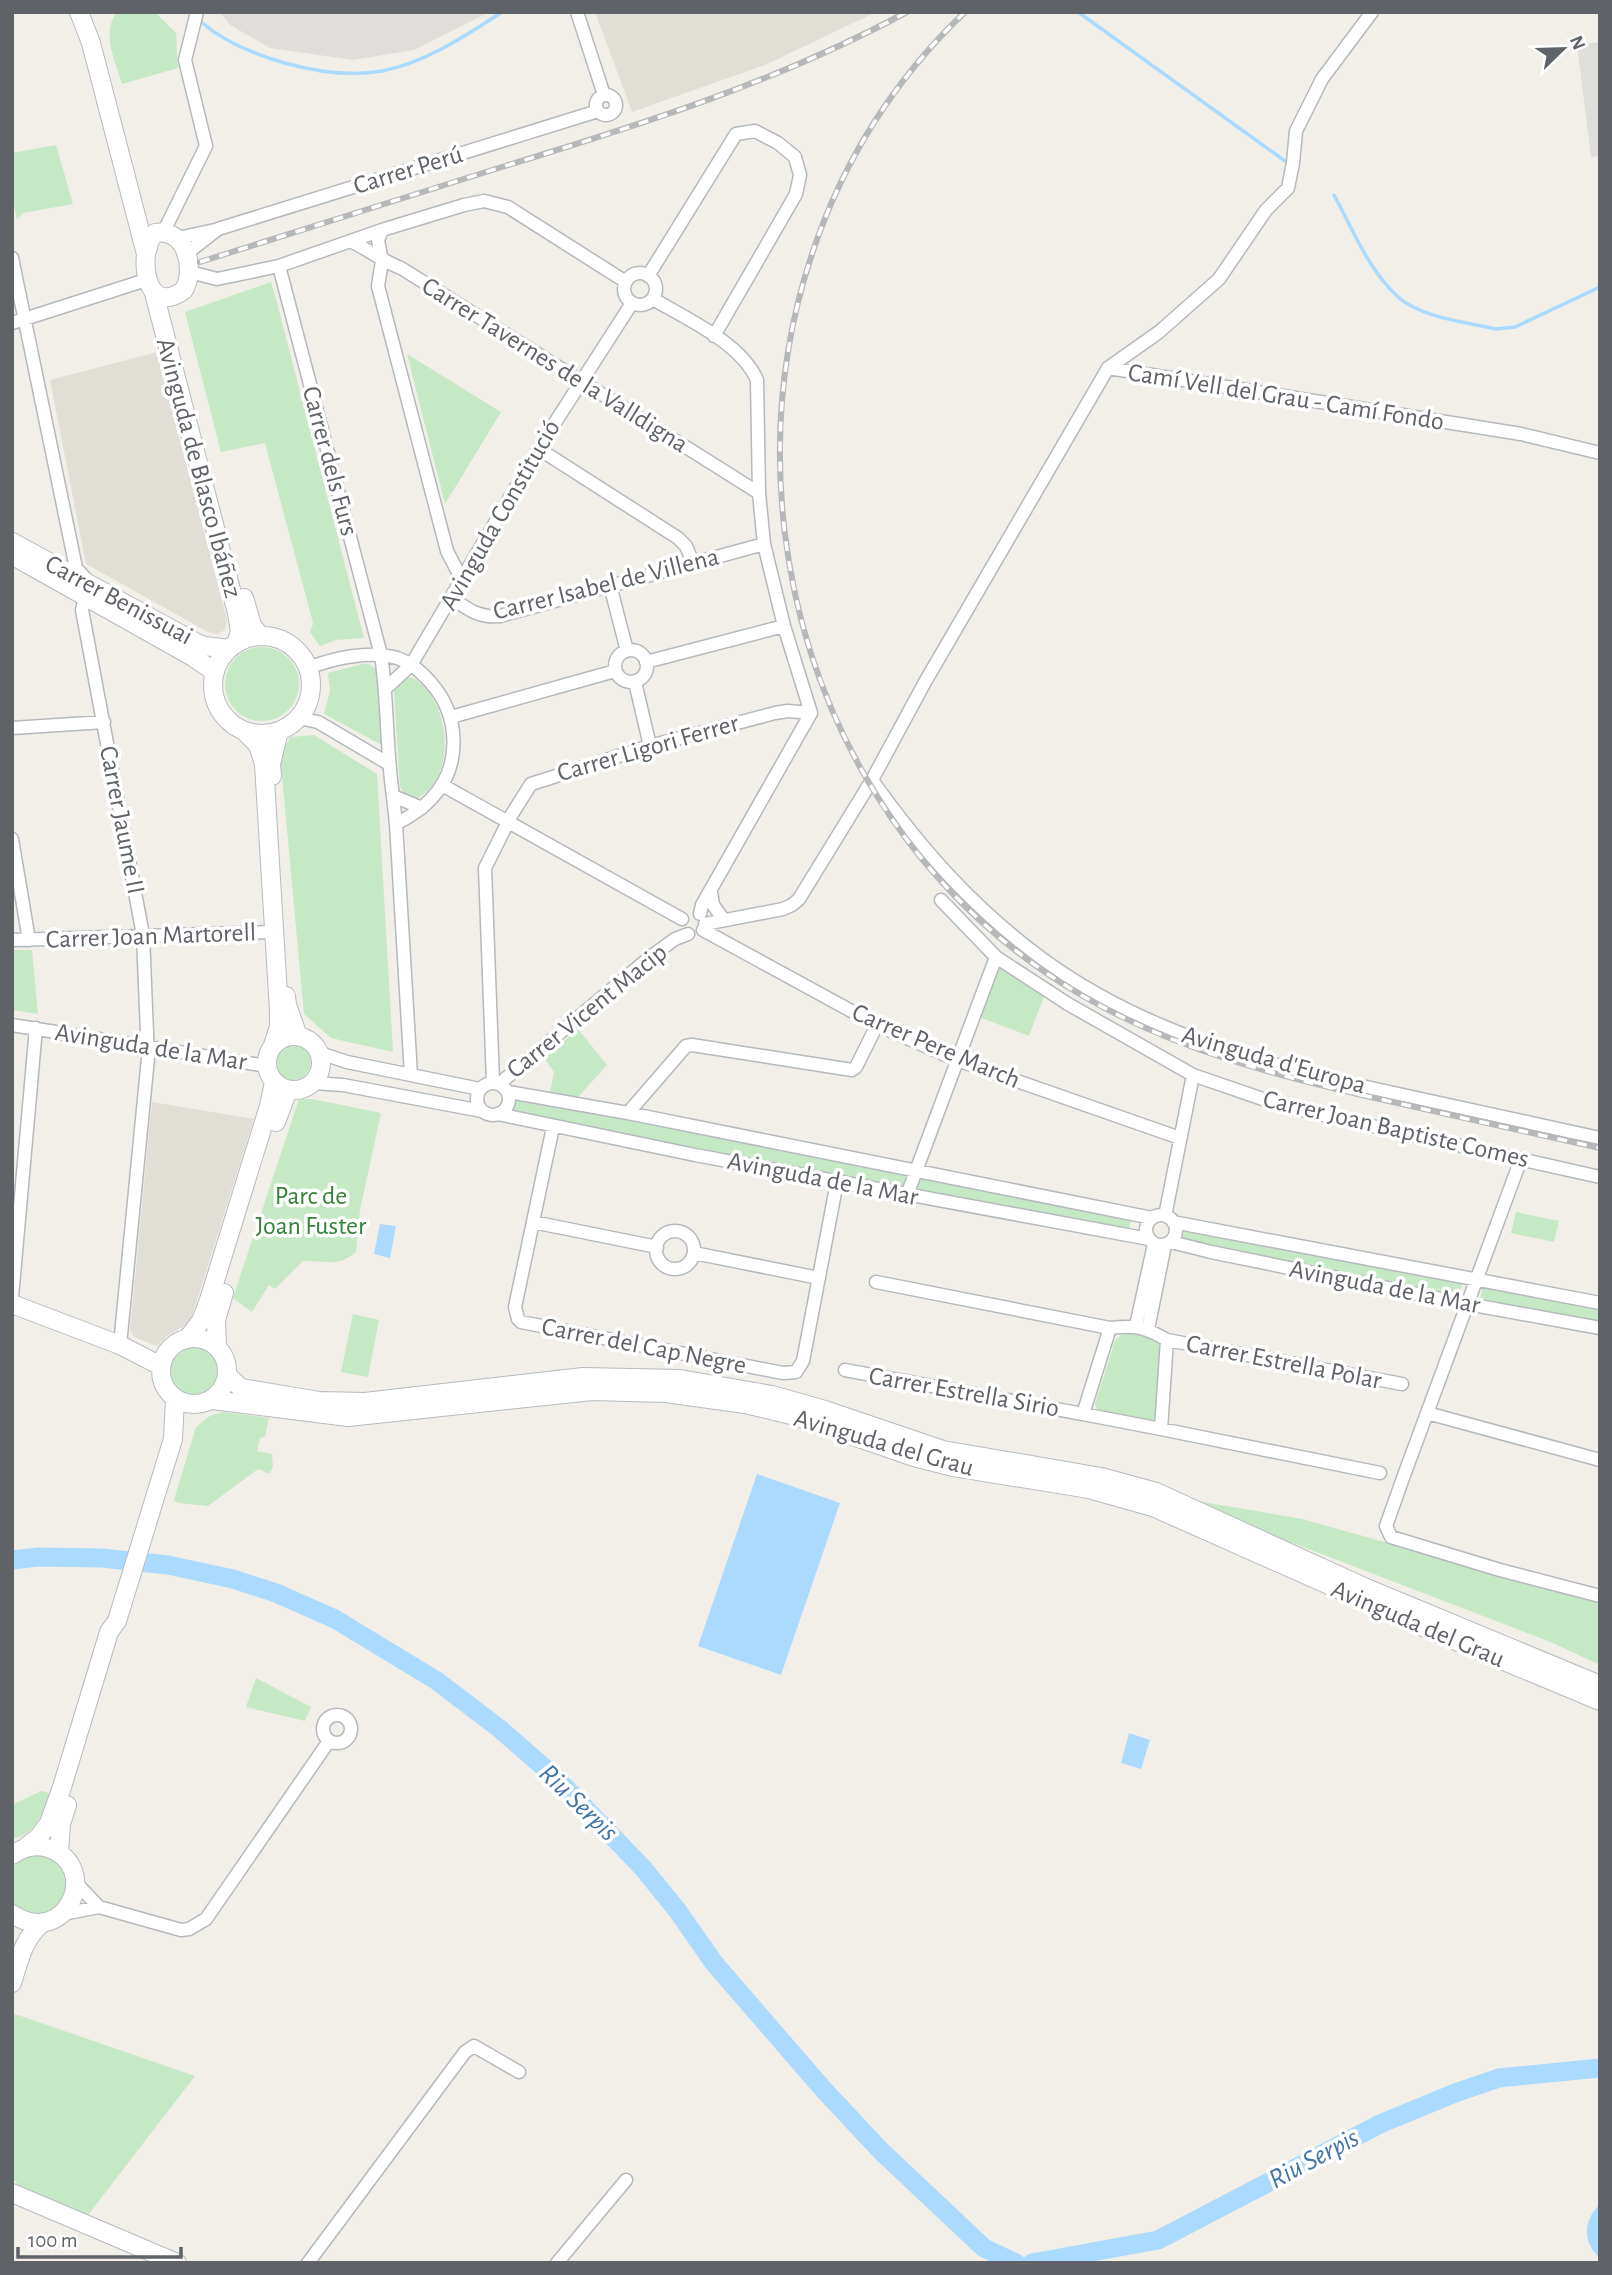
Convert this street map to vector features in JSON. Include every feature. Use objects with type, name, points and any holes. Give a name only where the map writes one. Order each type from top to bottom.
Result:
[{"type":"main road","points":[[79,12],[91,43],[146,254]]},
{"type":"main road","points":[[93,12],[144,211],[150,227],[177,258]]},
{"type":"main road","points":[[146,254],[150,240],[177,258]]},
{"type":"main road","name":"Avinguda de Blasco Ibáñez","points":[[146,254],[150,286],[237,613],[240,632],[233,646]]},
{"type":"main road","points":[[150,286],[167,297],[177,258]]},
{"type":"main road","name":"Avinguda de Blasco Ibáñez","points":[[177,258],[173,322],[247,611],[251,625],[260,636]]},
{"type":"main road","name":"Carrer Benissuai","points":[[12,541],[215,672]]},
{"type":"main road","name":"Carrer Benissuai","points":[[12,555],[195,642],[205,646],[233,646]]},
{"type":"main road","points":[[260,636],[289,644],[300,655],[308,668],[310,694],[299,718],[279,732],[256,734],[233,725],[217,705],[213,689],[220,660],[233,646],[260,636]]},
{"type":"main road","points":[[218,1348],[218,1311],[279,1110],[276,1079],[267,1058],[279,1027],[264,764],[258,745],[244,731]]},
{"type":"main road","points":[[279,732],[271,764],[287,1005],[298,1036]]},
{"type":"main road","points":[[273,1045],[284,1037],[298,1036],[311,1041],[320,1053],[321,1069],[313,1083],[297,1090],[276,1079]]},
{"type":"main road","points":[[187,1339],[201,1321],[209,1300],[276,1079]]},
{"type":"main road","points":[[12,1304],[120,1345],[161,1366]]},
{"type":"main road","points":[[174,1434],[220,1392],[228,1375],[225,1360],[218,1348],[208,1341],[198,1338],[179,1341],[167,1352],[161,1366],[163,1385],[175,1399],[184,1404],[209,1401]]},
{"type":"main road","name":"Avinguda del Grau","points":[[228,1375],[241,1388],[339,1402],[365,1402],[583,1377],[680,1379],[772,1395],[943,1450],[1101,1477],[1156,1492],[1354,1582],[1600,1685]]},
{"type":"main road","name":"Avinguda del Grau","points":[[209,1401],[348,1417],[592,1391],[680,1394],[745,1404],[807,1420],[914,1457],[953,1467],[1089,1489],[1153,1507],[1424,1628],[1600,1701]]},
{"type":"main road","points":[[19,1851],[38,1837],[49,1823],[62,1787],[108,1632],[117,1621],[158,1490],[174,1434],[175,1399]]},
{"type":"main road","points":[[59,1853],[61,1824],[120,1634],[117,1621]]},
{"type":"main road","points":[[12,1983],[23,1949],[33,1931],[42,1923],[63,1914],[70,1905],[76,1883],[73,1871],[59,1853],[43,1846],[19,1851]]},
{"type":"main road","points":[[12,1917],[31,1923],[42,1923]]},
{"type":"main road","points":[[12,1917],[16,1932],[12,1951]]},
{"type":"main road","points":[[12,2193],[177,2263]]},
{"type":"street","points":[[197,12],[186,60],[206,146],[177,258],[217,279],[279,266],[382,230],[472,203],[491,201],[522,216],[626,282]]},
{"type":"street","name":"Carrer Perú","points":[[177,258],[218,229],[598,111],[597,102],[604,95],[577,12]]},
{"type":"street","points":[[1108,368],[1158,332],[1219,279],[1266,210],[1288,188],[1296,131],[1322,79],[1372,12]]},
{"type":"street","points":[[648,276],[736,134],[755,131],[778,143],[795,157],[800,175],[796,194],[714,336]]},
{"type":"street","points":[[382,230],[378,240],[382,261],[378,286],[447,551],[462,580]]},
{"type":"street","name":"Carrer Tavernes de la Valldigna","points":[[350,241],[362,246],[382,261],[401,268],[759,493]]},
{"type":"street","points":[[12,258],[76,568],[90,592]]},
{"type":"street","name":"Carrer dels Furs","points":[[279,266],[381,655],[396,824]]},
{"type":"street","points":[[634,275],[648,276],[656,289],[653,299],[641,305],[632,303],[626,296],[626,282],[634,275]]},
{"type":"street","points":[[12,323],[150,286]]},
{"type":"street","points":[[653,299],[742,356],[757,380],[759,493],[764,544],[784,626],[811,713],[695,920],[723,920]]},
{"type":"street","name":"Avinguda Constitució","points":[[386,688],[411,664],[538,449],[632,303]]},
{"type":"street","name":"Camí Vell del Grau - Camí Fondo","points":[[723,920],[788,907],[799,899],[872,780],[925,682],[1108,368],[1521,434],[1600,453]]},
{"type":"street","points":[[538,449],[678,538],[686,546],[694,563]]},
{"type":"street","name":"Carrer Isabel de Villena","points":[[452,598],[472,613],[487,617],[500,616],[764,544]]},
{"type":"street","points":[[610,585],[627,651]]},
{"type":"street","name":"Carrer Jaume II","points":[[90,592],[82,610],[143,935],[148,1045],[120,1345]]},
{"type":"street","points":[[646,662],[784,626]]},
{"type":"street","points":[[627,651],[640,653],[646,662],[645,674],[635,682],[622,680],[615,671],[617,659],[627,651]]},
{"type":"street","points":[[308,668],[353,657],[381,655],[411,664],[443,698],[451,717],[453,756],[442,785],[422,808],[396,824],[411,1075]]},
{"type":"street","points":[[451,717],[615,671]]},
{"type":"street","points":[[635,682],[650,746]]},
{"type":"street","name":"Carrer Ligori Ferrer","points":[[500,1086],[485,868],[531,784],[650,746],[775,713],[811,713]]},
{"type":"street","points":[[299,718],[318,722],[389,764]]},
{"type":"street","points":[[12,728],[103,722]]},
{"type":"street","name":"Avinguda d'Europa","points":[[872,780],[931,858],[981,907],[1043,959],[1130,1012],[1208,1044],[1300,1073],[1600,1138]]},
{"type":"street","name":"Carrer Pere March","points":[[442,785],[695,920],[877,1024],[957,1060],[1180,1138]]},
{"type":"street","points":[[393,796],[422,808]]},
{"type":"street","points":[[12,839],[29,940]]},
{"type":"street","points":[[710,891],[713,905],[723,920]]},
{"type":"street","name":"Carrer Joan Baptiste Comes","points":[[941,900],[996,957],[1068,1004],[1193,1076],[1283,1106],[1600,1177]]},
{"type":"street","name":"Carrer Vicent Macip","points":[[500,1086],[695,920]]},
{"type":"street","name":"Carrer Joan Martorell","points":[[12,940],[273,932]]},
{"type":"street","points":[[907,1195],[996,957]]},
{"type":"street","points":[[628,1112],[686,1046],[852,1070],[877,1024]]},
{"type":"street","name":"Avinguda de la Mar","points":[[12,1025],[148,1045],[276,1079]]},
{"type":"street","points":[[12,1297],[36,1028]]},
{"type":"street","points":[[313,1083],[343,1085],[492,1115],[504,1110],[508,1104],[500,1086],[480,1089],[347,1062],[320,1053]]},
{"type":"street","points":[[1160,1242],[1146,1229],[1163,1219],[1193,1076]]},
{"type":"street","name":"Avinguda de la Mar","points":[[500,1086],[1163,1219],[1600,1303]]},
{"type":"street","points":[[480,1089],[477,1103],[482,1111]]},
{"type":"street","name":"Avinguda de la Mar","points":[[498,1114],[553,1127],[1600,1328]]},
{"type":"street","points":[[553,1127],[533,1222],[657,1247]]},
{"type":"street","points":[[1521,1159],[1386,1527],[1391,1537],[1486,1567],[1600,1596]]},
{"type":"street","points":[[694,1253],[819,1278],[837,1182]]},
{"type":"street","points":[[876,1282],[1110,1328],[1142,1327],[1160,1242],[1176,1228],[1163,1219]]},
{"type":"street","name":"Carrer del Cap Negre","points":[[533,1222],[516,1307],[517,1319],[522,1322],[783,1373],[796,1372],[802,1366],[819,1278]]},
{"type":"street","points":[[681,1232],[691,1240],[694,1253],[688,1264],[677,1269],[660,1260],[657,1247],[659,1241],[668,1233],[681,1232]]},
{"type":"street","name":"Carrer Estrella Polar","points":[[1142,1327],[1167,1340],[1402,1384]]},
{"type":"street","points":[[1110,1328],[1083,1414],[1380,1473]]},
{"type":"street","name":"Carrer Estrella Polar","points":[[1161,1429],[1167,1340]]},
{"type":"street","name":"Carrer Estrella Sirio","points":[[845,1370],[1083,1414]]},
{"type":"street","points":[[1427,1413],[1600,1460]]},
{"type":"street","points":[[63,1914],[99,1908],[174,1929],[189,1929],[206,1919],[330,1741]]},
{"type":"street","points":[[76,1883],[99,1908]]},
{"type":"street","points":[[308,2263],[465,2052],[474,2046],[519,2072]]},
{"type":"street","points":[[557,2263],[626,2180]]},
{"type":"shaded area","points":[[220,12],[489,12],[414,50],[353,60],[270,48],[230,25]]},
{"type":"shaded area","points":[[595,12],[876,12],[765,65],[632,112]]},
{"type":"shaded area","points":[[1600,42],[1600,156],[1591,157],[1577,45]]},
{"type":"shaded area","points":[[157,352],[227,620],[225,630],[217,634],[208,632],[86,564],[50,380]]},
{"type":"shaded area","points":[[152,1102],[254,1119],[192,1316],[189,1323],[167,1336],[157,1346],[134,1337],[130,1330]]},
{"type":"green space","points":[[117,12],[155,12],[176,33],[178,68],[122,84],[110,38],[112,20]]},
{"type":"green space","points":[[56,145],[73,204],[23,213],[17,219],[12,195],[12,153]]},
{"type":"green space","points":[[271,282],[364,638],[336,640],[320,646],[310,632],[312,619],[265,443],[221,452],[185,312]]},
{"type":"green space","points":[[407,354],[501,412],[445,504]]},
{"type":"green space","points":[[255,647],[269,647],[283,653],[293,663],[299,684],[297,698],[283,715],[269,721],[255,721],[241,715],[231,705],[225,691],[225,677],[231,663],[241,653]]},
{"type":"green space","points":[[369,664],[376,669],[382,745],[324,714],[330,691],[328,673]]},
{"type":"green space","points":[[405,677],[418,681],[433,699],[444,729],[443,762],[438,777],[429,790],[416,799],[404,794],[400,786],[394,691],[395,686]]},
{"type":"green space","points":[[314,735],[377,774],[393,1052],[331,1038],[304,1014],[280,754],[291,737]]},
{"type":"green space","points":[[12,950],[32,950],[38,1014],[12,1010]]},
{"type":"green space","points":[[1001,966],[1045,994],[1029,1036],[979,1017]]},
{"type":"green space","points":[[578,1029],[607,1065],[578,1097],[550,1092],[554,1072],[544,1058]]},
{"type":"green space","points":[[293,1044],[306,1049],[311,1062],[306,1075],[293,1080],[280,1075],[275,1062],[280,1049]]},
{"type":"green space","name":"Parc de Joan Fuster","points":[[299,1099],[312,1099],[381,1113],[360,1210],[356,1252],[337,1262],[303,1261],[275,1289],[269,1285],[252,1312],[233,1298]]},
{"type":"green space","points":[[515,1099],[903,1172],[904,1184],[900,1187],[516,1113],[513,1107]]},
{"type":"green space","points":[[919,1176],[1131,1217],[1129,1231],[912,1189]]},
{"type":"green space","points":[[1516,1212],[1559,1221],[1554,1242],[1511,1233]]},
{"type":"green space","points":[[1184,1230],[1463,1282],[1459,1295],[1182,1241]]},
{"type":"green space","points":[[1483,1286],[1600,1308],[1600,1321],[1480,1299]]},
{"type":"green space","points":[[353,1314],[379,1320],[368,1377],[341,1372]]},
{"type":"green space","points":[[1125,1331],[1143,1332],[1159,1339],[1161,1365],[1157,1420],[1153,1424],[1100,1415],[1095,1404],[1115,1341]]},
{"type":"green space","points":[[194,1346],[203,1347],[211,1353],[217,1361],[217,1379],[211,1387],[203,1393],[194,1394],[185,1393],[177,1387],[171,1379],[170,1370],[171,1361],[177,1353],[185,1347]]},
{"type":"green space","points":[[224,1412],[269,1418],[265,1437],[260,1438],[257,1451],[272,1454],[273,1467],[269,1474],[258,1469],[208,1506],[178,1503],[174,1500],[196,1427],[211,1415]]},
{"type":"green space","points":[[1191,1500],[1302,1519],[1600,1602],[1600,1665],[1553,1643],[1272,1535]]},
{"type":"green space","points":[[256,1678],[311,1707],[305,1721],[246,1707]]},
{"type":"green space","points":[[41,1791],[49,1793],[37,1822],[27,1833],[12,1839],[12,1805]]},
{"type":"green space","points":[[41,1854],[60,1865],[67,1875],[68,1886],[65,1897],[58,1906],[37,1914],[24,1911],[12,1902],[12,1868],[22,1859]]},
{"type":"green space","points":[[15,2014],[195,2076],[88,2215],[19,2186],[12,2177],[12,2023]]},
{"type":"water","points":[[380,1224],[396,1226],[390,1258],[374,1254]]},
{"type":"water","points":[[757,1474],[840,1503],[781,1675],[698,1646]]},
{"type":"water","points":[[1129,1733],[1150,1740],[1141,1769],[1121,1763]]},
{"type":"water","points":[[1600,2204],[1600,2258],[1590,2245],[1587,2231],[1590,2217]]},
{"type":"waterway","points":[[200,21],[217,34],[261,55],[311,69],[360,73],[382,71],[414,62],[459,39],[502,12]]},
{"type":"waterway","points":[[1078,12],[1285,161]]},
{"type":"waterway","points":[[1334,195],[1378,275],[1398,297],[1432,315],[1496,329],[1515,327],[1600,287]]},
{"type":"waterway","name":"Riu Serpis","points":[[12,1560],[38,1557],[102,1558],[168,1565],[233,1579],[276,1593],[335,1619],[437,1681],[500,1729],[556,1778],[642,1867],[677,1910],[714,1963],[823,2089],[881,2151],[984,2248],[1016,2263]]},
{"type":"waterway","name":"Riu Serpis","points":[[1032,2263],[1158,2240],[1380,2124],[1455,2093],[1499,2078],[1600,2068]]},
{"type":"railway","points":[[200,262],[608,134],[710,99],[810,59],[907,12]]},
{"type":"railway","points":[[965,12],[872,126],[812,254],[783,392],[785,532],[816,669],[877,796],[966,907],[1083,996],[1119,1016],[1195,1048],[1273,1073],[1600,1148]]}]
